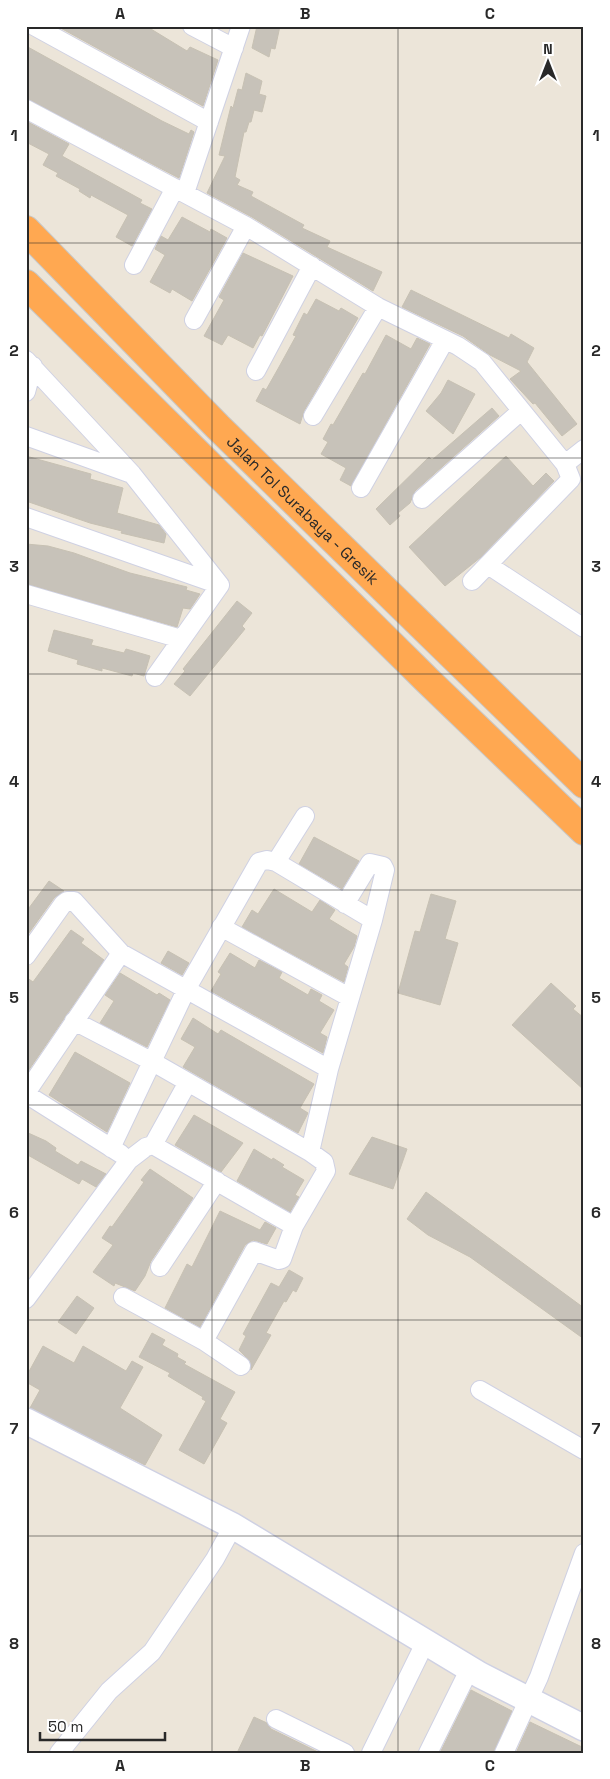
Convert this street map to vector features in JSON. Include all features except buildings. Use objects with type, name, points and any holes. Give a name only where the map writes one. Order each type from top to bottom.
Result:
[{"type":"highway","name":"Jalan Tol Surabaya - Gresik","points":[[26,230],[218,428],[584,784]]},
{"type":"highway","name":"Jalan Tol Surabaya - Gresik","points":[[26,284],[427,680],[584,832]]},
{"type":"street","points":[[34,26],[209,122]]},
{"type":"street","points":[[192,26],[234,48]]},
{"type":"street","points":[[134,265],[180,191],[209,122],[241,26]]},
{"type":"street","points":[[26,109],[246,226],[378,307],[445,340],[482,362],[565,464],[571,475],[568,483],[472,581]]},
{"type":"street","points":[[194,320],[246,226]]},
{"type":"street","points":[[256,371],[312,266]]},
{"type":"street","points":[[314,416],[378,307]]},
{"type":"street","points":[[360,488],[445,340]]},
{"type":"street","points":[[26,392],[29,363]]},
{"type":"street","points":[[29,363],[132,474],[220,585]]},
{"type":"street","points":[[422,499],[521,411]]},
{"type":"street","points":[[26,436],[132,474]]},
{"type":"street","points":[[565,464],[584,449]]},
{"type":"street","points":[[26,517],[220,585]]},
{"type":"street","points":[[488,565],[584,628]]},
{"type":"street","points":[[155,677],[220,585]]},
{"type":"street","points":[[26,594],[181,639]]},
{"type":"street","points":[[276,862],[305,816]]},
{"type":"street","points":[[111,1148],[187,988],[260,862],[268,860],[276,862],[373,920]]},
{"type":"street","points":[[310,1152],[329,1069],[373,920],[385,870],[383,866],[370,863],[345,904]]},
{"type":"street","points":[[26,956],[62,904],[67,901],[74,901],[121,953],[187,988],[329,1069]]},
{"type":"street","points":[[221,927],[349,997]]},
{"type":"street","points":[[121,953],[26,1094],[129,1160]]},
{"type":"street","points":[[74,1021],[151,1061],[310,1152],[324,1162],[326,1171],[294,1226],[280,1260],[254,1251],[204,1341]]},
{"type":"street","points":[[26,1299],[129,1160],[146,1147],[153,1145],[188,1082]]},
{"type":"street","points":[[153,1145],[294,1226]]},
{"type":"street","points":[[160,1267],[217,1181]]},
{"type":"street","points":[[123,1297],[204,1341],[242,1366]]},
{"type":"street","points":[[480,1390],[584,1450]]},
{"type":"street","points":[[26,1420],[233,1526],[470,1668],[529,1701],[584,1728]]},
{"type":"street","points":[[59,1753],[108,1691],[152,1652],[215,1559],[233,1526]]},
{"type":"street","points":[[504,1753],[529,1701],[584,1553]]},
{"type":"street","points":[[371,1753],[426,1641]]},
{"type":"street","points":[[428,1753],[470,1668]]},
{"type":"street","points":[[276,1719],[345,1753]]}]
